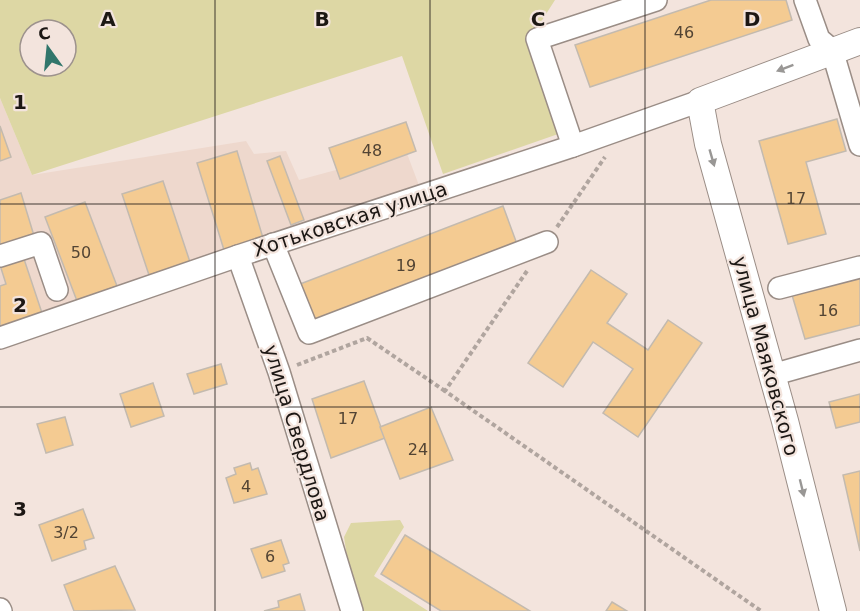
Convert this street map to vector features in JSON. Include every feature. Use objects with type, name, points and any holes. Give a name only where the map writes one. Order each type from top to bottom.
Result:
[{"type":"main road","points":[[700,101],[860,41]]},
{"type":"main road","name":"улица Маяковского","points":[[700,101],[708,144],[772,375],[833,611]]},
{"type":"street","points":[[573,146],[537,39],[620,5],[656,0]]},
{"type":"street","points":[[805,0],[819,39],[832,50],[860,145]]},
{"type":"street","name":"Хотьковская улица","points":[[0,338],[273,244],[573,146],[700,101]]},
{"type":"street","points":[[273,244],[309,333],[547,242]]},
{"type":"street","points":[[0,256],[40,243],[57,290]]},
{"type":"street","name":"улица Свердлова","points":[[238,256],[279,372],[352,611]]},
{"type":"street","points":[[779,288],[860,267]]},
{"type":"street","points":[[772,375],[860,350]]},
{"type":"path","points":[[446,391],[610,150]]},
{"type":"path","points":[[279,372],[367,338],[761,611]]},
{"type":"shaded area","points":[[0,0],[555,0],[532,36],[561,133],[443,174],[402,56],[32,175],[0,98]]},
{"type":"shaded area","points":[[0,98],[32,175],[246,141],[254,154],[286,151],[299,180],[406,151],[420,188],[0,332]]},
{"type":"shaded area","points":[[400,520],[404,527],[374,576],[428,611],[360,611],[344,537],[351,523]]},
{"type":"building","points":[[711,0],[786,0],[792,20],[590,87],[575,45]]},
{"type":"building","points":[[837,119],[846,151],[806,162],[826,234],[788,244],[759,141]]},
{"type":"building","points":[[406,122],[416,151],[340,179],[329,148]]},
{"type":"building","points":[[0,126],[11,157],[0,161]]},
{"type":"building","points":[[237,151],[263,238],[224,250],[197,163]]},
{"type":"building","points":[[280,156],[304,220],[291,225],[267,161]]},
{"type":"building","points":[[163,181],[190,262],[149,275],[122,194]]},
{"type":"building","points":[[21,193],[35,239],[0,250],[0,200]]},
{"type":"building","points":[[85,202],[117,286],[77,301],[45,217]]},
{"type":"building","points":[[503,206],[517,244],[309,323],[295,286]]},
{"type":"building","points":[[23,256],[42,313],[0,327],[0,286],[6,284],[0,265]]},
{"type":"building","points":[[591,270],[627,294],[607,323],[648,350],[668,320],[702,343],[638,437],[603,413],[633,369],[593,342],[563,387],[528,363]]},
{"type":"building","points":[[860,278],[860,325],[805,339],[792,295]]},
{"type":"building","points":[[221,364],[227,384],[194,394],[187,374]]},
{"type":"building","points":[[364,381],[385,438],[331,458],[312,399]]},
{"type":"building","points":[[153,383],[164,416],[131,427],[120,394]]},
{"type":"building","points":[[860,394],[860,422],[836,428],[829,402]]},
{"type":"building","points":[[431,407],[453,460],[400,479],[380,427]]},
{"type":"building","points":[[65,417],[73,445],[46,453],[37,424]]},
{"type":"building","points":[[250,463],[252,470],[258,468],[267,494],[234,503],[226,478],[236,474],[234,468]]},
{"type":"building","points":[[860,471],[860,551],[843,475]]},
{"type":"building","points":[[83,509],[94,538],[84,541],[86,549],[52,561],[39,525]]},
{"type":"building","points":[[405,535],[530,611],[441,611],[381,574]]},
{"type":"building","points":[[281,540],[289,563],[283,565],[285,571],[262,578],[251,549]]},
{"type":"building","points":[[115,566],[135,610],[74,611],[64,585]]},
{"type":"building","points":[[300,594],[305,611],[264,611],[279,607],[278,601]]},
{"type":"building","points":[[612,602],[627,611],[606,611]]}]
